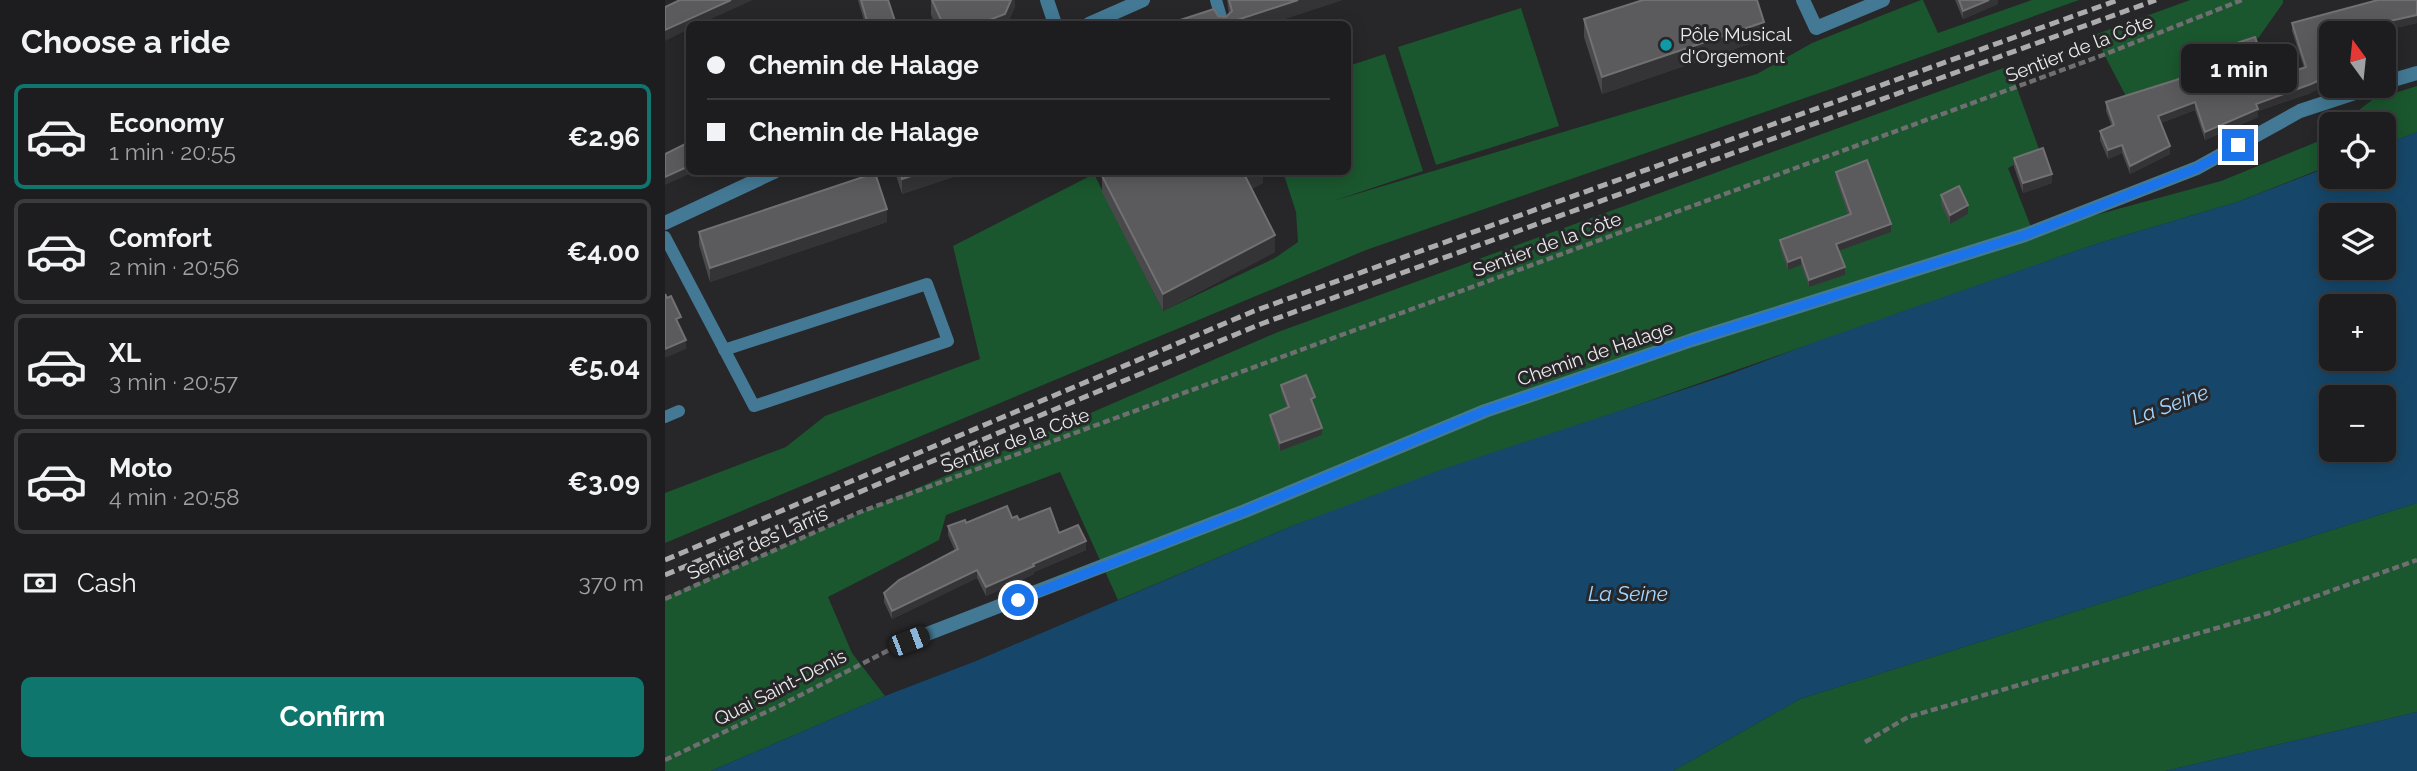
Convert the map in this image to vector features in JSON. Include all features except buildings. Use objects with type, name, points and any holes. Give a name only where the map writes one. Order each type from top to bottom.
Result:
[{"type":"street","points":[[1047,0],[1054,21]]},
{"type":"street","points":[[1096,21],[1143,0]]},
{"type":"street","points":[[1803,0],[1816,28],[1883,0]]},
{"type":"street","points":[[2396,79],[2417,73]]},
{"type":"street","name":"Chemin de Halage","points":[[909,641],[1245,511],[1485,411],[1692,340],[2025,235],[2197,168],[2301,111],[2340,98]]},
{"type":"street","points":[[665,223],[768,175]]},
{"type":"lane","points":[[1216,0],[1222,21]]},
{"type":"lane","points":[[665,237],[724,350],[754,406],[948,341],[927,284],[724,350]]},
{"type":"lane","points":[[665,417],[679,411]]},
{"type":"path","name":"Sentier de la Côte","points":[[860,512],[2103,55],[2242,0]]},
{"type":"path","name":"Sentier des Larris","points":[[665,599],[860,512]]},
{"type":"path","points":[[1865,742],[1908,717],[2269,613],[2417,560]]},
{"type":"path","name":"Quai Saint-Denis","points":[[665,760],[781,705],[883,651],[909,641]]},
{"type":"green space","points":[[1921,0],[1938,33],[2032,0],[2079,0],[1366,250],[665,543],[665,493],[786,447],[825,416],[980,359],[953,246],[1092,175],[1095,175],[1163,311],[1275,258],[1298,242],[1296,212],[1284,175],[1351,175],[1351,65],[1385,54],[1423,171],[1333,201],[1757,74],[1812,43]]},
{"type":"green space","points":[[2190,0],[2283,0],[2283,3],[2259,37],[2221,66],[2130,104],[2094,35]]},
{"type":"green space","points":[[1521,8],[1559,126],[1436,165],[1398,47]]},
{"type":"green space","points":[[2009,66],[2040,152],[2008,168],[2033,232],[2221,181],[2319,141],[2319,170],[2237,202],[2096,244],[1292,526],[1118,600],[1060,472],[946,515],[939,540],[828,597],[852,653],[885,696],[711,771],[665,771],[665,597],[1278,332]]},
{"type":"green space","points":[[2417,86],[2417,132],[2396,140],[2396,112],[2356,112],[2372,100],[2396,98],[2396,93]]},
{"type":"green space","points":[[2417,503],[2417,712],[2165,771],[1673,771],[1800,699]]},
{"type":"water","name":"La Seine","points":[[2417,132],[2417,503],[1800,699],[1673,771],[711,771],[1292,526],[1443,469],[1728,375],[2096,244],[2237,202],[2319,171],[2319,189],[2396,189],[2396,140]]},
{"type":"water","points":[[2417,712],[2417,771],[2165,771]]},
{"type":"railway","points":[[665,560],[1254,311],[2118,0]]},
{"type":"railway","points":[[665,575],[1261,324],[2156,0]]},
{"type":"place","name":"Pôle Musical d'Orgemont","points":[[1666,45]]},
{"type":"route","points":[[1018,600],[1245,511],[1485,411],[1692,340],[2025,235],[2197,168],[2238,145]]}]
